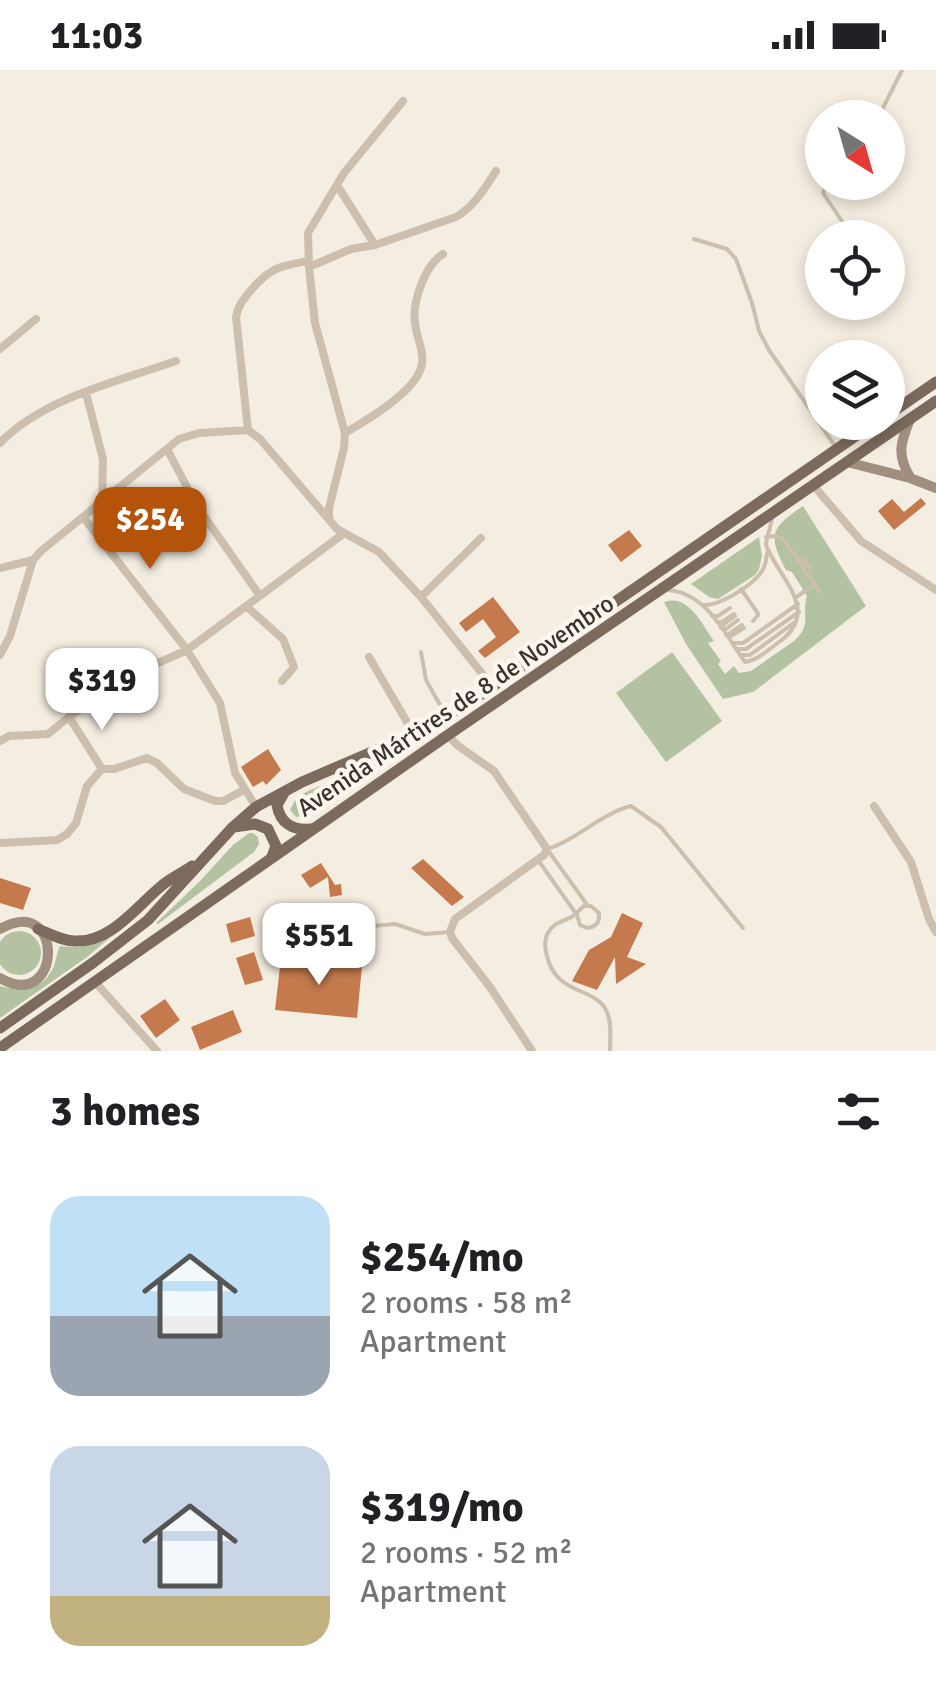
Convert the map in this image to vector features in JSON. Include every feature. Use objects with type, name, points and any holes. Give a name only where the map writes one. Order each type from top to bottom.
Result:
[{"type":"main road","points":[[905,403],[936,382]]},
{"type":"main road","name":"Avenida Mártires de 8 de Novembro","points":[[0,1048],[936,401]]},
{"type":"main road","points":[[910,419],[900,443],[901,460],[910,478]]},
{"type":"main road","name":"Avenida Mártires de 8 de Novembro","points":[[0,1028],[148,920],[256,807],[446,716],[850,440]]},
{"type":"main road","points":[[847,462],[936,488]]},
{"type":"main road","points":[[286,790],[277,805],[282,820],[295,829],[314,829]]},
{"type":"main road","points":[[232,828],[255,824],[268,829],[276,846],[269,860]]},
{"type":"main road","points":[[0,926],[16,922],[72,942],[106,934],[165,884],[204,858]]},
{"type":"main road","points":[[0,978],[25,984],[44,971],[49,949],[38,929]]},
{"type":"street","points":[[329,518],[345,433],[315,322],[308,233],[336,184],[403,100]]},
{"type":"street","points":[[248,430],[236,318],[241,302],[270,270],[309,264],[374,245],[464,213],[496,171]]},
{"type":"street","points":[[336,184],[374,245]]},
{"type":"street","points":[[345,433],[387,406],[421,370],[414,318],[428,268],[443,254]]},
{"type":"street","points":[[0,349],[36,319]]},
{"type":"street","points":[[0,443],[22,424],[69,396],[176,361]]},
{"type":"street","points":[[86,393],[103,459],[102,502]]},
{"type":"street","points":[[0,568],[33,560],[190,434],[248,430],[343,534],[379,552],[421,597],[492,686]]},
{"type":"street","points":[[167,450],[204,518],[260,596]]},
{"type":"street","points":[[812,485],[862,541],[936,590]]},
{"type":"street","points":[[83,517],[187,650],[220,703],[235,773],[256,807]]},
{"type":"street","points":[[0,741],[9,736],[48,734],[129,676],[187,650],[343,534]]},
{"type":"street","points":[[421,597],[481,538]]},
{"type":"street","points":[[0,655],[10,636],[33,560]]},
{"type":"street","points":[[246,606],[287,645],[294,667],[282,681]]},
{"type":"street","points":[[370,657],[414,734]]},
{"type":"street","points":[[69,717],[102,769]]},
{"type":"street","points":[[448,735],[494,771],[547,849],[538,860],[455,919],[450,932],[532,1051]]},
{"type":"street","points":[[0,842],[56,840],[67,834],[76,824],[87,786],[102,769],[147,758],[184,789],[215,801],[224,801],[244,790]]},
{"type":"street","points":[[874,806],[916,873],[936,932]]},
{"type":"street","points":[[95,982],[155,1048],[143,1051]]},
{"type":"lane","points":[[887,100],[902,70]]},
{"type":"lane","points":[[694,238],[727,250],[736,258],[759,332],[837,449]]},
{"type":"lane","points":[[703,605],[720,603],[762,572],[766,564],[766,537],[778,509]]},
{"type":"lane","points":[[766,537],[783,539],[819,590]]},
{"type":"lane","points":[[662,590],[677,590],[703,605],[740,655],[750,654],[798,620],[796,601],[766,544]]},
{"type":"lane","points":[[797,558],[810,567]]},
{"type":"lane","points":[[732,643],[743,643],[815,584]]},
{"type":"lane","points":[[740,589],[752,605]]},
{"type":"lane","points":[[746,611],[752,605]]},
{"type":"lane","points":[[746,611],[752,605]]},
{"type":"lane","points":[[746,611],[752,605]]},
{"type":"lane","points":[[736,649],[746,649],[799,612]]},
{"type":"lane","points":[[718,616],[737,618],[730,634],[719,626],[718,616]]},
{"type":"lane","points":[[719,626],[737,618]]},
{"type":"lane","points":[[420,652],[426,680],[446,716]]},
{"type":"lane","points":[[588,906],[547,849],[630,806],[662,827],[742,928]]},
{"type":"lane","points":[[538,860],[577,914],[583,928],[595,926],[599,913],[588,906],[577,914],[558,922],[548,933],[545,949],[558,980],[606,1009],[610,1051]]},
{"type":"lane","points":[[286,934],[396,924],[426,934],[450,932]]},
{"type":"green space","points":[[803,506],[866,606],[753,692],[723,699],[686,644],[664,602],[680,602],[694,612],[714,641],[708,643],[725,674],[734,666],[739,673],[751,671],[794,641],[805,624],[807,596],[792,572],[786,570],[775,540],[779,526]]},
{"type":"green space","points":[[759,537],[762,556],[755,575],[718,599],[691,584]]},
{"type":"green space","points":[[672,652],[722,721],[666,762],[616,693]]},
{"type":"green space","points":[[404,752],[308,815],[296,817],[290,810],[296,798],[308,791]]},
{"type":"green space","points":[[249,833],[258,837],[254,852],[156,923],[233,845]]},
{"type":"green space","points":[[125,925],[0,1018],[0,986],[36,986],[52,970],[60,946],[87,946]]},
{"type":"green space","points":[[11,933],[27,933],[39,945],[39,961],[27,973],[11,973],[-1,961],[-1,945]]},
{"type":"building","points":[[921,498],[926,504],[894,530],[878,511],[892,499],[904,512]]},
{"type":"building","points":[[629,530],[642,546],[621,562],[608,545]]},
{"type":"building","points":[[493,597],[520,632],[485,658],[478,651],[496,637],[483,619],[466,632],[459,623]]},
{"type":"building","points":[[268,749],[281,770],[266,785],[263,781],[253,787],[241,767]]},
{"type":"building","points":[[423,859],[464,897],[452,906],[411,868]]},
{"type":"building","points":[[321,863],[335,885],[341,884],[342,895],[330,897],[328,877],[310,888],[301,875]]},
{"type":"building","points":[[0,878],[31,888],[23,910],[0,903]]},
{"type":"building","points":[[622,913],[643,923],[627,957],[646,964],[616,984],[615,957],[597,990],[572,981],[589,950],[611,937]]},
{"type":"building","points":[[250,917],[255,936],[231,943],[226,924]]},
{"type":"building","points":[[254,952],[263,980],[245,985],[236,958]]},
{"type":"building","points":[[281,958],[362,966],[357,1018],[275,1010]]},
{"type":"building","points":[[165,999],[180,1020],[156,1038],[140,1016]]},
{"type":"building","points":[[233,1010],[242,1032],[200,1050],[191,1027]]}]
